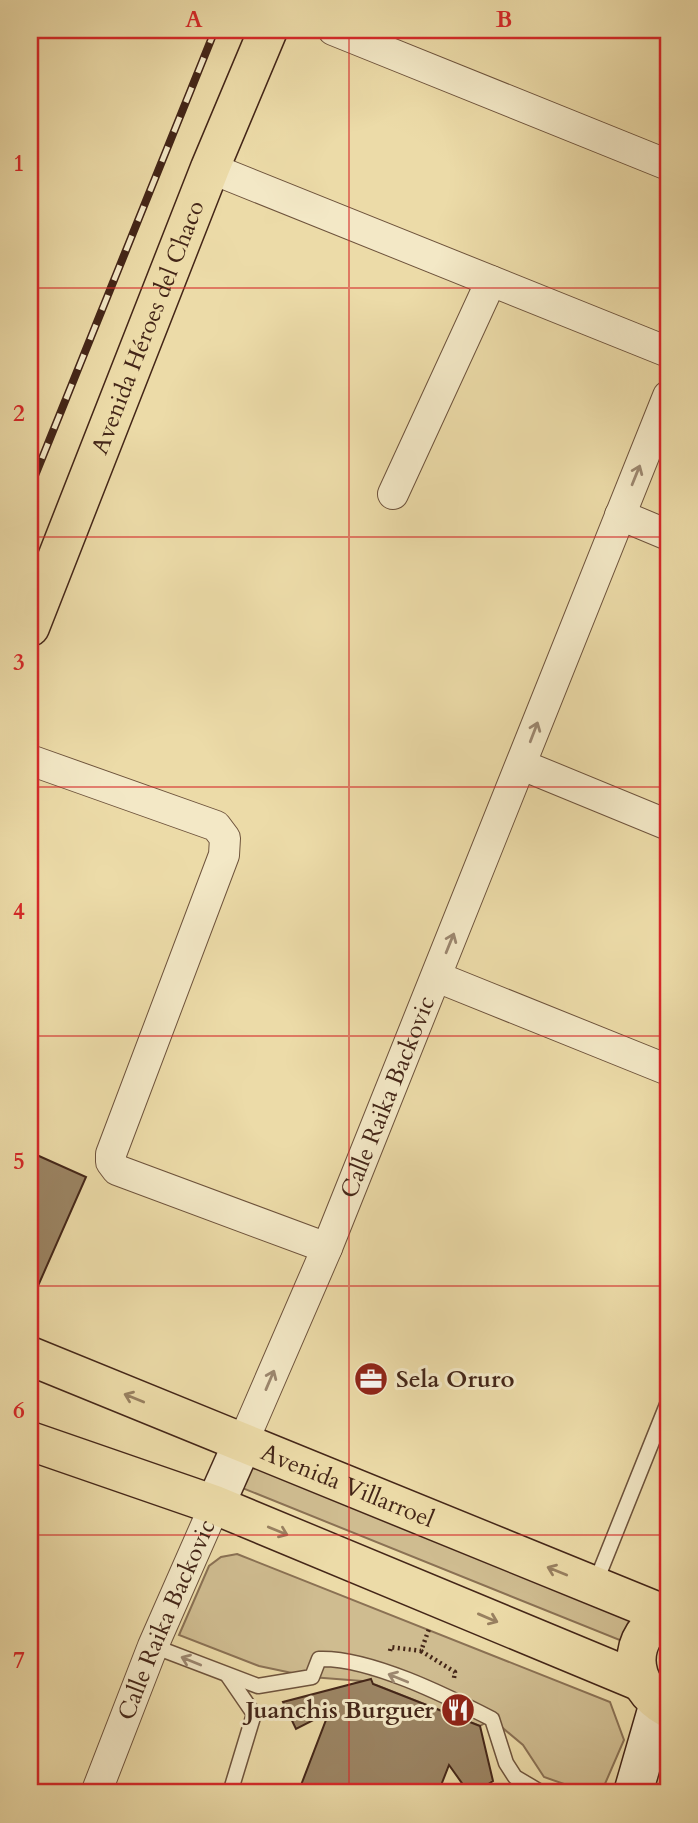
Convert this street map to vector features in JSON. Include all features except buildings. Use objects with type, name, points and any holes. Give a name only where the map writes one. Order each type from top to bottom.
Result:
[{"type":"main road","name":"Avenida Héroes del Chaco","points":[[30,627],[210,168],[268,30]]},
{"type":"main road","name":"Avenida Villarroel","points":[[30,1356],[667,1614]]},
{"type":"main road","points":[[30,1383],[163,1437],[243,1442]]},
{"type":"main road","points":[[30,1422],[141,1465],[215,1505]]},
{"type":"main road","points":[[30,1441],[215,1505],[440,1598],[656,1698]]},
{"type":"main road","name":"Calle Raika Backovic","points":[[215,1505],[243,1442]]},
{"type":"main road","points":[[633,1793],[656,1698],[637,1670],[636,1657],[645,1631],[667,1614]]},
{"type":"street","points":[[333,30],[668,165]]},
{"type":"street","points":[[210,168],[668,352]]},
{"type":"street","points":[[393,494],[491,281]]},
{"type":"street","name":"Calle Raika Backovic","points":[[243,1442],[327,1248],[668,396]]},
{"type":"street","points":[[620,515],[668,535]]},
{"type":"street","points":[[30,760],[216,826],[225,838],[224,855],[111,1154],[111,1162],[117,1171],[327,1248]]},
{"type":"street","points":[[522,765],[668,825]]},
{"type":"street","points":[[437,977],[668,1070]]},
{"type":"street","name":"Calle Raika Backovic","points":[[96,1793],[153,1646],[215,1505]]},
{"type":"lane","points":[[594,1586],[668,1402]]},
{"type":"lane","points":[[153,1646],[258,1686],[312,1676],[319,1659],[335,1658],[383,1672],[492,1718],[506,1763],[515,1777],[542,1793]]},
{"type":"lane","points":[[228,1676],[254,1714],[230,1793]]},
{"type":"path","points":[[383,1672],[391,1647],[421,1651],[440,1598]]},
{"type":"shaded area","points":[[231,1452],[632,1614],[622,1641],[220,1479]]},
{"type":"shaded area","points":[[237,1554],[610,1702],[624,1740],[601,1793],[590,1793],[544,1777],[523,1745],[492,1719],[480,1726],[376,1685],[362,1681],[311,1677],[259,1666],[179,1635],[209,1566],[221,1557]]},
{"type":"railway","points":[[30,488],[215,30]]},
{"type":"place","name":"Sela Oruro","points":[[371,1379]]},
{"type":"place","name":"Juanchis Burguer","points":[[458,1710]]}]
